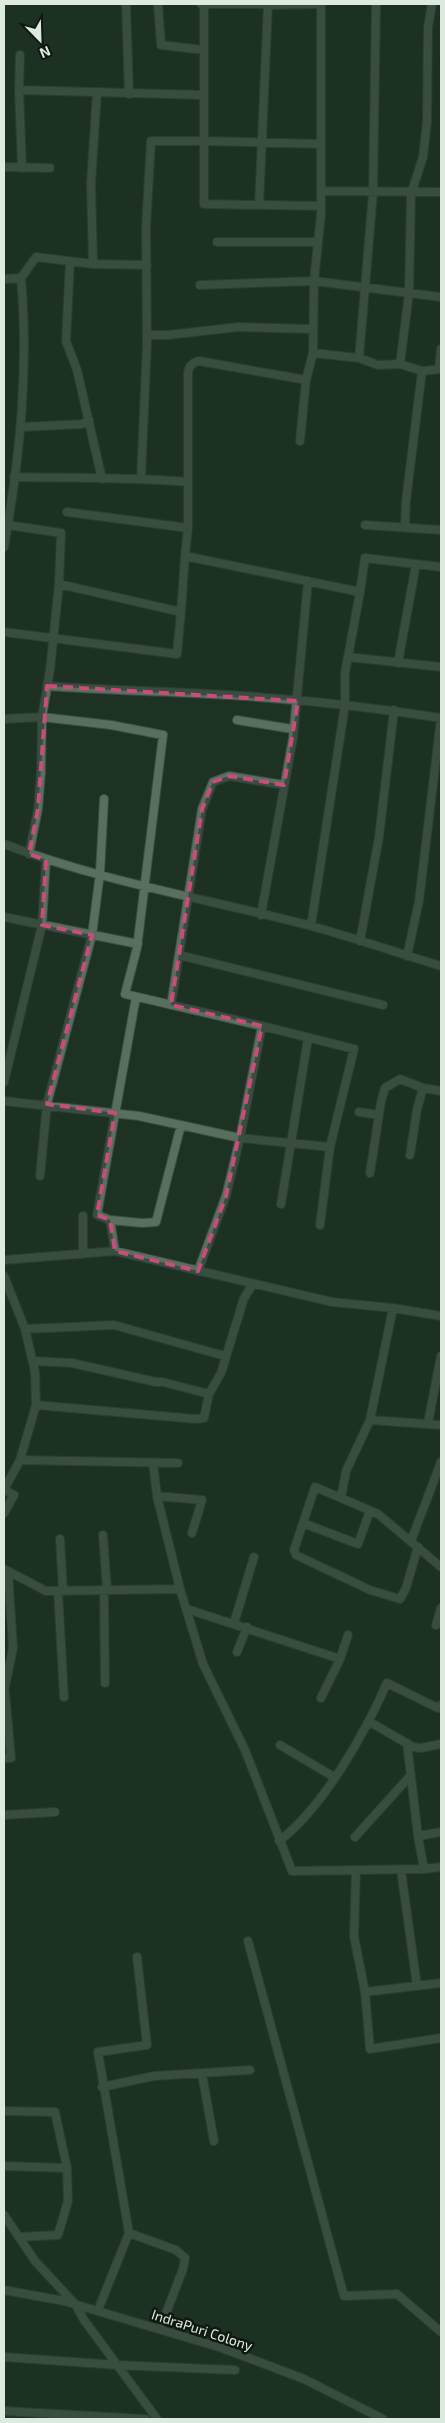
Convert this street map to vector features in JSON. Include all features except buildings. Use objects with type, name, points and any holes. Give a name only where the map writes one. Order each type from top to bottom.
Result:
[{"type":"street","points":[[126,4],[129,94]]},
{"type":"street","points":[[158,4],[161,45],[204,50]]},
{"type":"street","points":[[300,441],[306,380],[313,353],[314,281],[321,206],[319,4],[202,4],[204,50],[204,204],[321,206]]},
{"type":"street","points":[[259,205],[268,4]]},
{"type":"street","points":[[359,358],[373,193],[376,4]]},
{"type":"street","points":[[400,364],[409,293],[411,194],[423,157],[427,122],[428,28],[432,4]]},
{"type":"street","points":[[20,56],[19,90],[22,168]]},
{"type":"street","points":[[19,90],[129,94],[204,94]]},
{"type":"street","points":[[93,264],[91,183],[97,92]]},
{"type":"street","points":[[140,478],[147,335],[146,228],[151,141],[321,144]]},
{"type":"street","points":[[4,167],[50,168]]},
{"type":"street","points":[[321,191],[411,194],[441,192]]},
{"type":"street","points":[[217,242],[318,242]]},
{"type":"street","points":[[4,547],[21,427],[26,354],[21,278],[36,257],[93,264],[147,265]]},
{"type":"street","points":[[70,262],[66,341],[77,370],[102,479]]},
{"type":"street","points":[[4,279],[21,278]]},
{"type":"street","points":[[200,285],[314,281],[441,297]]},
{"type":"street","points":[[147,335],[168,335],[238,327],[313,329]]},
{"type":"street","points":[[313,353],[359,358],[378,366],[400,364],[422,371],[440,369],[441,349]]},
{"type":"street","points":[[4,632],[96,642],[135,650],[177,654],[188,528],[188,369],[192,363],[199,361],[306,380]]},
{"type":"street","points":[[405,526],[406,501],[422,371]]},
{"type":"street","points":[[21,427],[82,424],[89,420]]},
{"type":"street","points":[[14,477],[140,478],[188,482]]},
{"type":"street","points":[[67,512],[188,528]]},
{"type":"street","points":[[8,525],[61,533],[59,584],[42,717],[41,773],[29,854]]},
{"type":"street","points":[[366,525],[405,526],[441,530]]},
{"type":"street","points":[[185,556],[360,592]]},
{"type":"street","points":[[311,926],[345,705],[345,673],[365,558],[441,567]]},
{"type":"street","points":[[398,663],[416,564]]},
{"type":"street","points":[[262,915],[293,738],[292,729],[298,701],[308,581]]},
{"type":"street","points":[[59,584],[181,612]]},
{"type":"street","points":[[348,657],[441,667]]},
{"type":"street","points":[[47,686],[113,691],[210,694],[298,701],[394,710],[441,718],[419,901],[407,956]]},
{"type":"street","points":[[360,941],[379,837],[394,710]]},
{"type":"street","points":[[4,719],[42,717],[111,725],[163,735],[138,944],[125,994],[354,1049],[330,1147],[320,1225]]},
{"type":"street","points":[[237,720],[292,729]]},
{"type":"street","points":[[171,1005],[202,809],[213,782],[229,776],[284,785]]},
{"type":"street","points":[[40,1176],[47,1104],[92,935],[100,874],[104,799]]},
{"type":"street","points":[[4,844],[46,860],[144,888],[311,926],[441,966]]},
{"type":"street","points":[[4,1082],[42,925],[46,860]]},
{"type":"street","points":[[4,917],[138,944]]},
{"type":"street","points":[[179,955],[383,1005]]},
{"type":"street","points":[[136,997],[96,1215],[110,1220],[142,1223],[156,1222],[181,1125]]},
{"type":"street","points":[[198,1271],[226,1196],[240,1138],[262,1026]]},
{"type":"street","points":[[281,1204],[289,1142],[307,1052],[308,1038]]},
{"type":"street","points":[[370,1173],[385,1088],[400,1078],[423,1088],[441,1092]]},
{"type":"street","points":[[410,1155],[417,1110],[423,1088]]},
{"type":"street","points":[[4,1101],[47,1104],[115,1113],[240,1138],[330,1147]]},
{"type":"street","points":[[359,1112],[379,1115]]},
{"type":"street","points":[[83,1216],[83,1254]]},
{"type":"street","points":[[110,1220],[115,1251]]},
{"type":"street","points":[[4,1260],[115,1251],[332,1302],[393,1308],[441,1316]]},
{"type":"street","points":[[4,1276],[25,1329],[33,1361],[36,1405],[20,1460],[4,1490],[14,1495],[4,1513]]},
{"type":"street","points":[[36,1405],[196,1419],[204,1418],[209,1394],[221,1374],[244,1298],[253,1284]]},
{"type":"street","points":[[341,1498],[346,1471],[370,1420],[393,1308]]},
{"type":"street","points":[[25,1329],[114,1325],[225,1356]]},
{"type":"street","points":[[428,1423],[441,1356]]},
{"type":"street","points":[[33,1361],[72,1363],[163,1382],[209,1394]]},
{"type":"street","points":[[370,1420],[441,1425]]},
{"type":"street","points":[[20,1460],[178,1463]]},
{"type":"street","points":[[410,1541],[441,1462]]},
{"type":"street","points":[[153,1463],[157,1496],[180,1589],[203,1664],[245,1750],[292,1871],[401,1870],[441,1867]]},
{"type":"street","points":[[418,1547],[406,1588],[400,1599],[345,1579],[296,1555],[294,1550],[315,1487],[378,1514],[418,1547],[441,1567]]},
{"type":"street","points":[[157,1496],[202,1500],[192,1533]]},
{"type":"street","points":[[303,1522],[358,1544],[370,1511]]},
{"type":"street","points":[[103,1535],[106,1590],[105,1683]]},
{"type":"street","points":[[60,1539],[64,1697]]},
{"type":"street","points":[[234,1623],[254,1557]]},
{"type":"street","points":[[6,1570],[46,1591],[180,1589]]},
{"type":"street","points":[[4,1758],[11,1758],[4,1692],[12,1648],[6,1570]]},
{"type":"street","points":[[436,1625],[441,1608]]},
{"type":"street","points":[[187,1610],[247,1627],[340,1659]]},
{"type":"street","points":[[237,1652],[247,1627]]},
{"type":"street","points":[[321,1698],[340,1659],[348,1635]]},
{"type":"street","points":[[279,1841],[309,1812],[334,1777],[370,1722],[387,1683],[438,1708],[441,1705]]},
{"type":"street","points":[[370,1722],[413,1747],[421,1748],[441,1744]]},
{"type":"street","points":[[407,1743],[418,1836],[424,1869]]},
{"type":"street","points":[[280,1745],[334,1777]]},
{"type":"street","points":[[355,1837],[411,1775]]},
{"type":"street","points":[[4,1815],[55,1812]]},
{"type":"street","points":[[418,1836],[441,1832]]},
{"type":"street","points":[[401,1870],[417,1986]]},
{"type":"street","points":[[356,1871],[354,1936],[365,1992],[370,2049],[441,2038]]},
{"type":"street","points":[[248,1941],[344,2296],[398,2294],[441,2332]]},
{"type":"street","points":[[98,2310],[129,2233],[102,2086],[98,2052],[146,2045],[136,1957]]},
{"type":"street","points":[[365,1992],[441,1983]]},
{"type":"street","points":[[102,2086],[154,2076],[250,2070]]},
{"type":"street","points":[[202,2074],[214,2140]]},
{"type":"street","points":[[4,2111],[55,2112],[67,2168],[68,2201],[58,2235],[19,2237]]},
{"type":"street","points":[[4,2166],[67,2168]]},
{"type":"street","points":[[5,2219],[35,2261],[75,2304],[84,2320],[157,2419]]},
{"type":"street","points":[[129,2233],[176,2250],[185,2258],[183,2269],[160,2330]]},
{"type":"street","name":"IndraPuri Colony","points":[[4,2290],[98,2310],[222,2348],[304,2379],[383,2419]]},
{"type":"street","points":[[4,2357],[117,2365],[235,2370]]},
{"type":"street","points":[[4,2412],[145,2419]]},
{"type":"highlighted area","points":[[47,686],[298,701],[284,785],[229,776],[213,782],[202,809],[171,1005],[262,1026],[226,1196],[198,1271],[115,1251],[110,1220],[97,1215],[115,1113],[47,1104],[92,935],[42,925],[46,860],[29,854],[38,809]]}]
